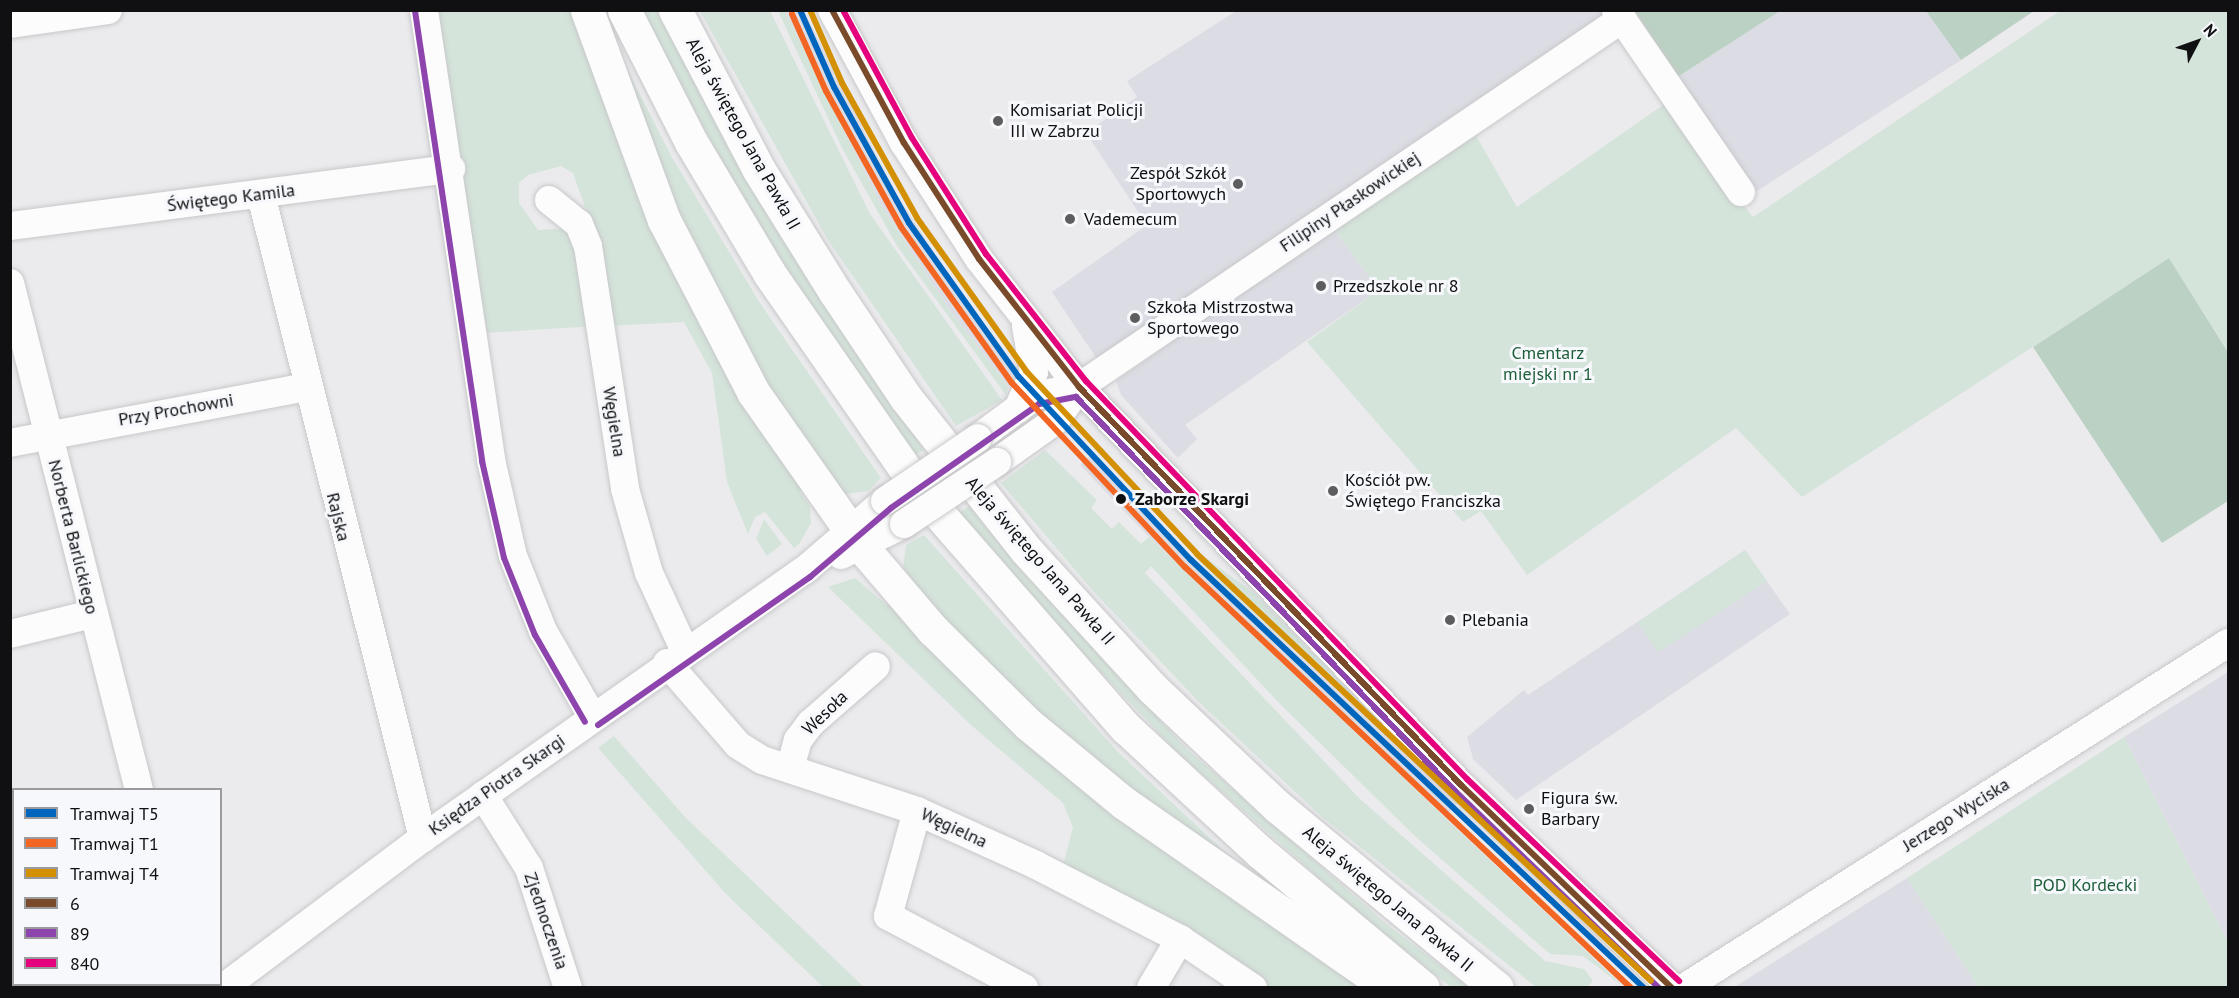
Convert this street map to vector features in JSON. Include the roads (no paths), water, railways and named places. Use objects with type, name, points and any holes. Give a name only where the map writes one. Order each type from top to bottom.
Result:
[{"type":"main road","points":[[586,10],[664,220],[753,392],[855,538],[933,630],[1028,724],[1124,803],[1389,987]]},
{"type":"main road","points":[[624,10],[691,142],[769,273],[926,499],[1126,728],[1260,852],[1423,987]]},
{"type":"main road","name":"Aleja świętego Jana Pawła II","points":[[675,10],[759,170],[835,292],[906,398],[1027,551],[1152,688],[1278,807],[1497,987]]},
{"type":"street","points":[[10,24],[108,10]]},
{"type":"street","points":[[424,10],[451,169],[491,460],[513,556],[543,631],[592,718]]},
{"type":"street","points":[[832,10],[904,143],[1024,319],[1078,387],[1461,785],[1673,987]]},
{"type":"street","name":"Filipiny Płaskowickiej","points":[[1078,387],[1619,15],[1741,192]]},
{"type":"street","name":"Świętego Kamila","points":[[10,226],[451,169]]},
{"type":"street","name":"Rajska","points":[[261,195],[306,387],[423,838]]},
{"type":"street","name":"Węgielna","points":[[549,200],[579,224],[588,246],[625,489],[676,657],[738,745],[790,769],[917,810],[1180,939],[1253,987]]},
{"type":"street","name":"Norberta Barlickiego","points":[[10,283],[92,614],[139,788]]},
{"type":"street","points":[[1018,409],[1034,372],[1024,319]]},
{"type":"street","name":"Przy Prochowni","points":[[10,443],[47,434],[306,387]]},
{"type":"street","name":"Księdza Piotra Skargi","points":[[855,538],[904,525],[1056,420],[1078,387]]},
{"type":"street","name":"Księdza Piotra Skargi","points":[[223,987],[423,838],[676,657],[855,538],[885,501],[1018,409],[1054,388],[1078,387]]},
{"type":"street","points":[[1056,420],[1076,416],[1112,424]]},
{"type":"street","points":[[10,634],[92,614]]},
{"type":"street","name":"Jerzego Wyciska","points":[[1684,987],[2229,643]]},
{"type":"street","name":"Wesoła","points":[[790,769],[798,740],[811,723],[876,666]]},
{"type":"street","name":"Zjednoczenia","points":[[483,795],[529,868],[568,987]]},
{"type":"street","points":[[917,810],[888,916],[1024,987]]},
{"type":"street","points":[[1151,987],[1180,939]]},
{"type":"tram line","name":"T5","points":[[800,10],[834,87],[909,223],[1019,377],[1191,560],[1644,988]]},
{"type":"tram line","name":"T4","points":[[810,10],[842,83],[917,218],[1026,371],[1197,554],[1651,981]]},
{"type":"tram line","name":"T1","points":[[792,14],[826,91],[901,227],[1012,383],[1185,567],[1631,988]]},
{"type":"place","name":"Komisariat Policji III w Zabrzu","points":[[998,121]]},
{"type":"place","name":"Zespół Szkół Sportowych","points":[[1238,184]]},
{"type":"place","name":"Vademecum","points":[[1070,219]]},
{"type":"place","name":"Przedszkole nr 8","points":[[1321,286]]},
{"type":"place","name":"Szkoła Mistrzostwa Sportowego","points":[[1135,318]]},
{"type":"place","name":"Kościół pw. Świętego Franciszka","points":[[1333,491]]},
{"type":"place","name":"Zaborze Skargi","points":[[1121,499]]},
{"type":"place","name":"Plebania","points":[[1450,620]]},
{"type":"place","name":"Figura św. Barbary","points":[[1529,809]]},
{"type":"park label","name":"Cmentarz miejski nr 1","points":[[1548,364]]},
{"type":"park label","name":"POD Kordecki","points":[[2085,885]]}]
